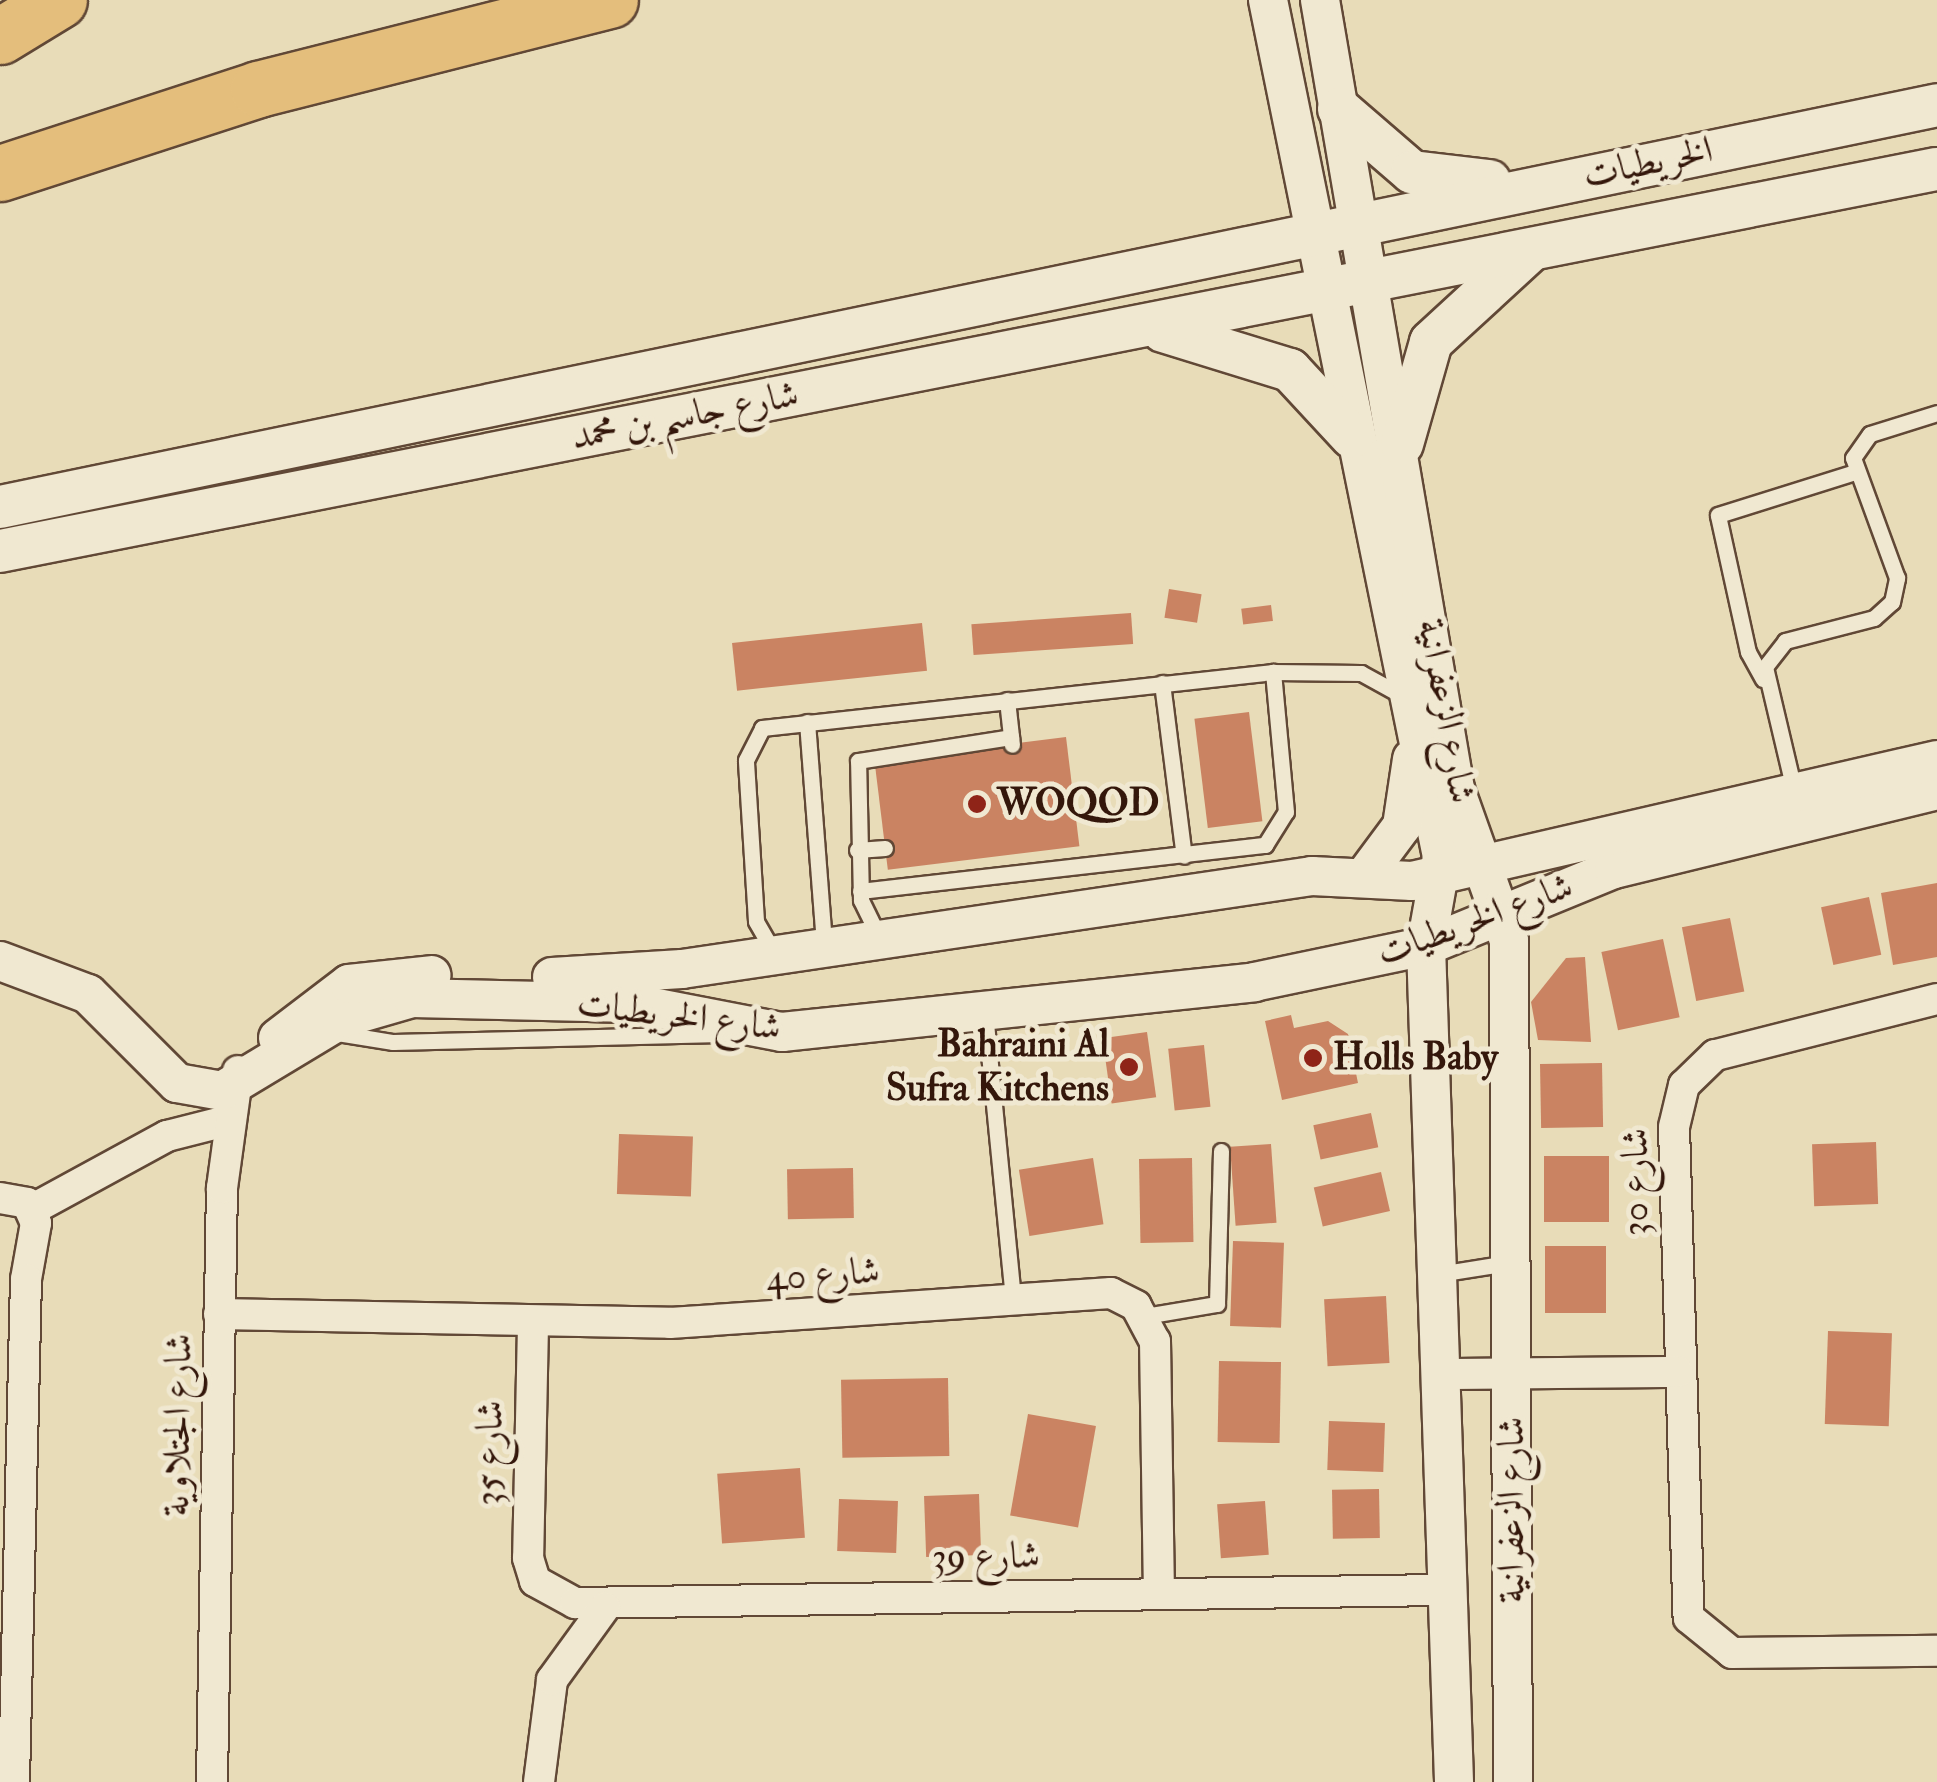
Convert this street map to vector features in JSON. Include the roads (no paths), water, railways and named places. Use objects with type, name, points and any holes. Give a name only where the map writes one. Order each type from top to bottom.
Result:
[{"type":"highway","points":[[0,36],[58,0]]},
{"type":"highway","points":[[0,173],[258,90],[610,0]]},
{"type":"main road","name":"الخريطيات","points":[[1360,224],[1937,105]]},
{"type":"main road","points":[[1339,109],[1382,154],[1431,178],[1580,177]]},
{"type":"main road","name":"الخريطيات","points":[[1372,284],[1937,169]]},
{"type":"main road","name":"شارع جاسم بن محمد","points":[[0,506],[1360,224]]},
{"type":"main road","points":[[1402,444],[1431,342],[1530,251]]},
{"type":"main road","name":"شارع جاسم بن محمد","points":[[0,551],[1372,284]]},
{"type":"main road","points":[[1148,328],[1290,370],[1352,437]]},
{"type":"street","name":"شارع الزعفرانية","points":[[1268,0],[1352,437],[1414,717],[1441,874],[1426,946],[1454,1782]]},
{"type":"street","name":"شارع الزعفرانية","points":[[1320,0],[1402,444],[1455,789],[1504,911],[1508,1263],[1515,1378],[1513,1782]]},
{"type":"street","points":[[1364,878],[1402,826],[1414,717]]},
{"type":"street","name":"شارع الخريطيات","points":[[235,1093],[314,1004],[368,978],[682,968],[878,935],[1312,876],[1441,874],[1484,860],[1937,760]]},
{"type":"street","name":"شارع الخريطيات","points":[[235,1093],[322,1030],[412,998],[682,1011],[744,1030],[985,1013],[1164,995],[1426,946],[1614,868],[1937,790]]},
{"type":"street","points":[[0,944],[61,952],[175,1060],[235,1093],[167,1136],[32,1208],[0,1198]]},
{"type":"street","points":[[0,961],[109,995]]},
{"type":"street","points":[[682,968],[682,1011]]},
{"type":"street","name":"شارع 30","points":[[1937,999],[1729,1050],[1684,1085],[1674,1128],[1685,1604],[1697,1630],[1746,1654],[1937,1650]]},
{"type":"street","name":"شارع الجتلاوية","points":[[212,1782],[219,1314],[235,1093]]},
{"type":"street","points":[[14,1782],[32,1208]]},
{"type":"street","name":"شارع 40","points":[[219,1314],[533,1325],[1111,1292],[1145,1316]]},
{"type":"street","points":[[1145,1316],[1156,1354],[1159,1592]]},
{"type":"street","name":"شارع 35","points":[[533,1325],[534,1581]]},
{"type":"street","points":[[1441,1374],[1515,1378],[1678,1372]]},
{"type":"street","name":"شارع 39","points":[[534,1581],[575,1603],[606,1606],[1159,1592],[1446,1590]]},
{"type":"street","points":[[539,1782],[540,1738],[559,1666],[606,1606]]},
{"type":"lane","points":[[1763,679],[1785,641],[1874,618],[1892,602],[1896,578],[1855,472],[1864,438],[1937,412]]},
{"type":"lane","points":[[1795,794],[1763,679],[1748,652],[1718,516],[1855,472]]},
{"type":"lane","points":[[860,890],[1255,848],[1280,832],[1273,672]]},
{"type":"lane","points":[[773,951],[756,921],[746,752],[770,726],[1273,672],[1361,673],[1414,717]]},
{"type":"lane","points":[[1162,683],[1184,856]]},
{"type":"lane","points":[[878,935],[860,890],[852,780],[863,756],[1012,741],[1007,700]]},
{"type":"lane","points":[[807,722],[824,944]]},
{"type":"lane","points":[[857,850],[885,848]]},
{"type":"lane","points":[[1024,853],[1026,873]]},
{"type":"lane","points":[[985,1013],[1013,1300]]},
{"type":"lane","points":[[322,1030],[393,1042],[682,1042],[744,1030]]},
{"type":"lane","points":[[1145,1316],[1218,1304],[1221,1151]]},
{"type":"lane","points":[[1439,1274],[1508,1263]]},
{"type":"place","name":"WOQOD","points":[[977,804]]},
{"type":"place","name":"Holls Baby","points":[[1313,1058]]},
{"type":"place","name":"Bahraini Al Sufra Kitchens","points":[[1129,1067]]}]
